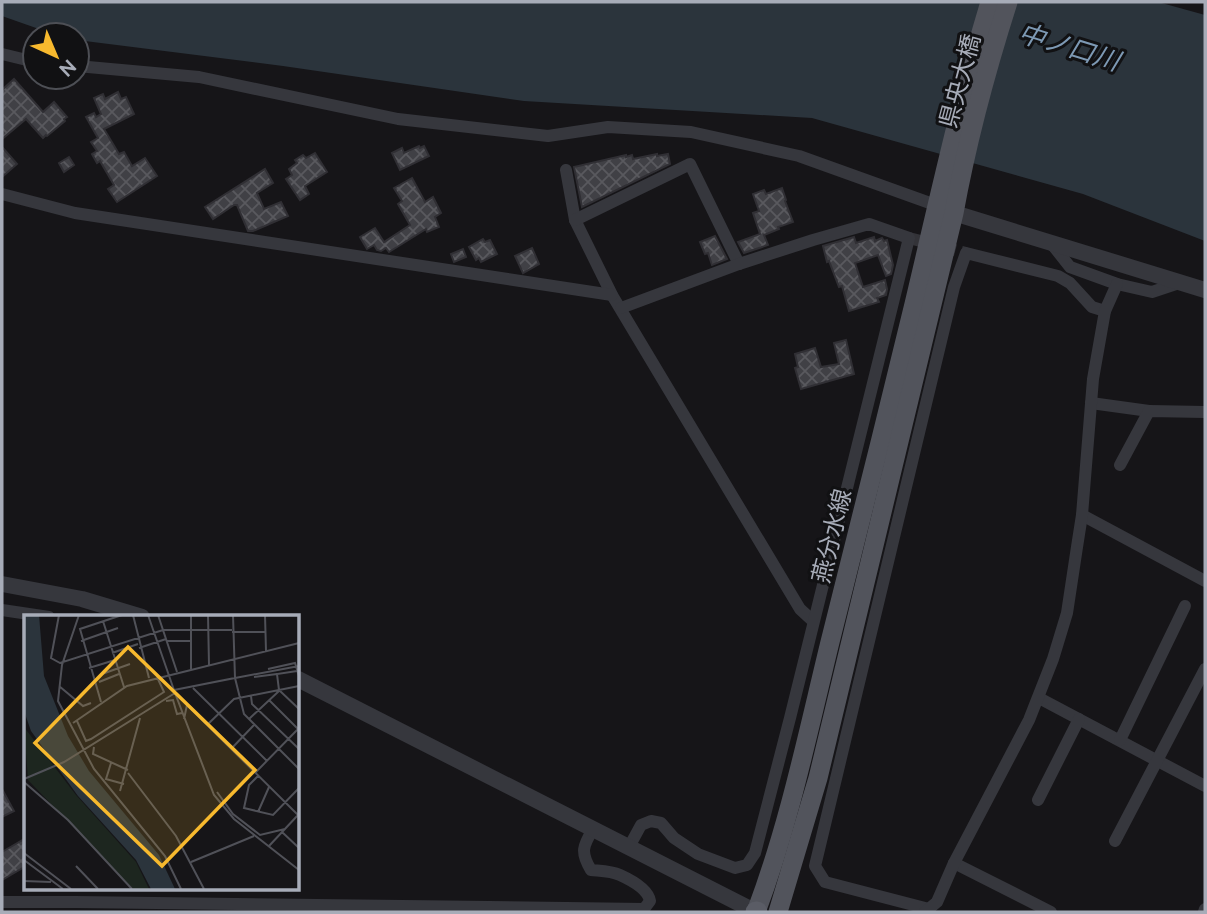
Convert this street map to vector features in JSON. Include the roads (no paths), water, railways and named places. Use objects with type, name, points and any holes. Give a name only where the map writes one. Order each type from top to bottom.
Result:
[{"type":"main road","name":"県央大橋","points":[[954,171],[977,45],[990,2]]},
{"type":"main road","name":"県央大橋","points":[[954,171],[1008,2]]},
{"type":"main road","name":"燕分水線","points":[[778,912],[818,778],[954,171]]},
{"type":"main road","name":"燕分水線","points":[[756,912],[771,873],[797,777],[908,328],[945,209]]},
{"type":"street","points":[[2,54],[21,59]]},
{"type":"street","points":[[91,67],[199,77],[398,119],[548,136],[608,127],[691,132],[799,156],[945,209],[1205,290]]},
{"type":"street","points":[[575,220],[690,164],[738,264]]},
{"type":"street","points":[[566,170],[575,220],[612,295],[800,609],[813,621]]},
{"type":"street","points":[[2,194],[75,213],[612,295]]},
{"type":"street","points":[[621,308],[738,264],[869,224],[909,238],[755,853],[747,865],[734,868],[698,854],[674,838],[661,823],[651,821],[641,825],[629,847]]},
{"type":"street","points":[[1051,243],[1070,267],[1117,284],[1153,292],[1179,283]]},
{"type":"street","points":[[1105,311],[1092,307],[1070,282],[1058,276],[966,254],[954,287],[815,866],[825,883],[927,911],[937,902],[1038,698],[1067,613],[1082,515],[1093,379],[1105,311],[1117,284]]},
{"type":"street","points":[[1091,403],[1149,411],[1205,412]]},
{"type":"street","points":[[1120,466],[1149,411]]},
{"type":"street","points":[[1082,515],[1205,581]]},
{"type":"street","points":[[2,584],[82,598],[136,615]]},
{"type":"street","points":[[1120,740],[1185,606]]},
{"type":"street","points":[[2,610],[36,615]]},
{"type":"street","points":[[1115,841],[1205,669]]},
{"type":"street","points":[[299,680],[756,912]]},
{"type":"street","points":[[1038,698],[1205,786]]},
{"type":"street","points":[[1038,800],[1079,719]]},
{"type":"street","points":[[2,902],[220,908],[644,909],[650,901],[645,890],[619,874],[591,870],[583,850],[593,829]]},
{"type":"street","points":[[954,863],[1051,912]]},
{"type":"water","name":"中ノ口川","points":[[2,2],[1158,2],[1205,15],[1205,241],[1083,194],[812,118],[524,101],[91,42],[91,21],[21,23],[2,16]]},
{"type":"tunnel","points":[[909,238],[966,253]]}]
